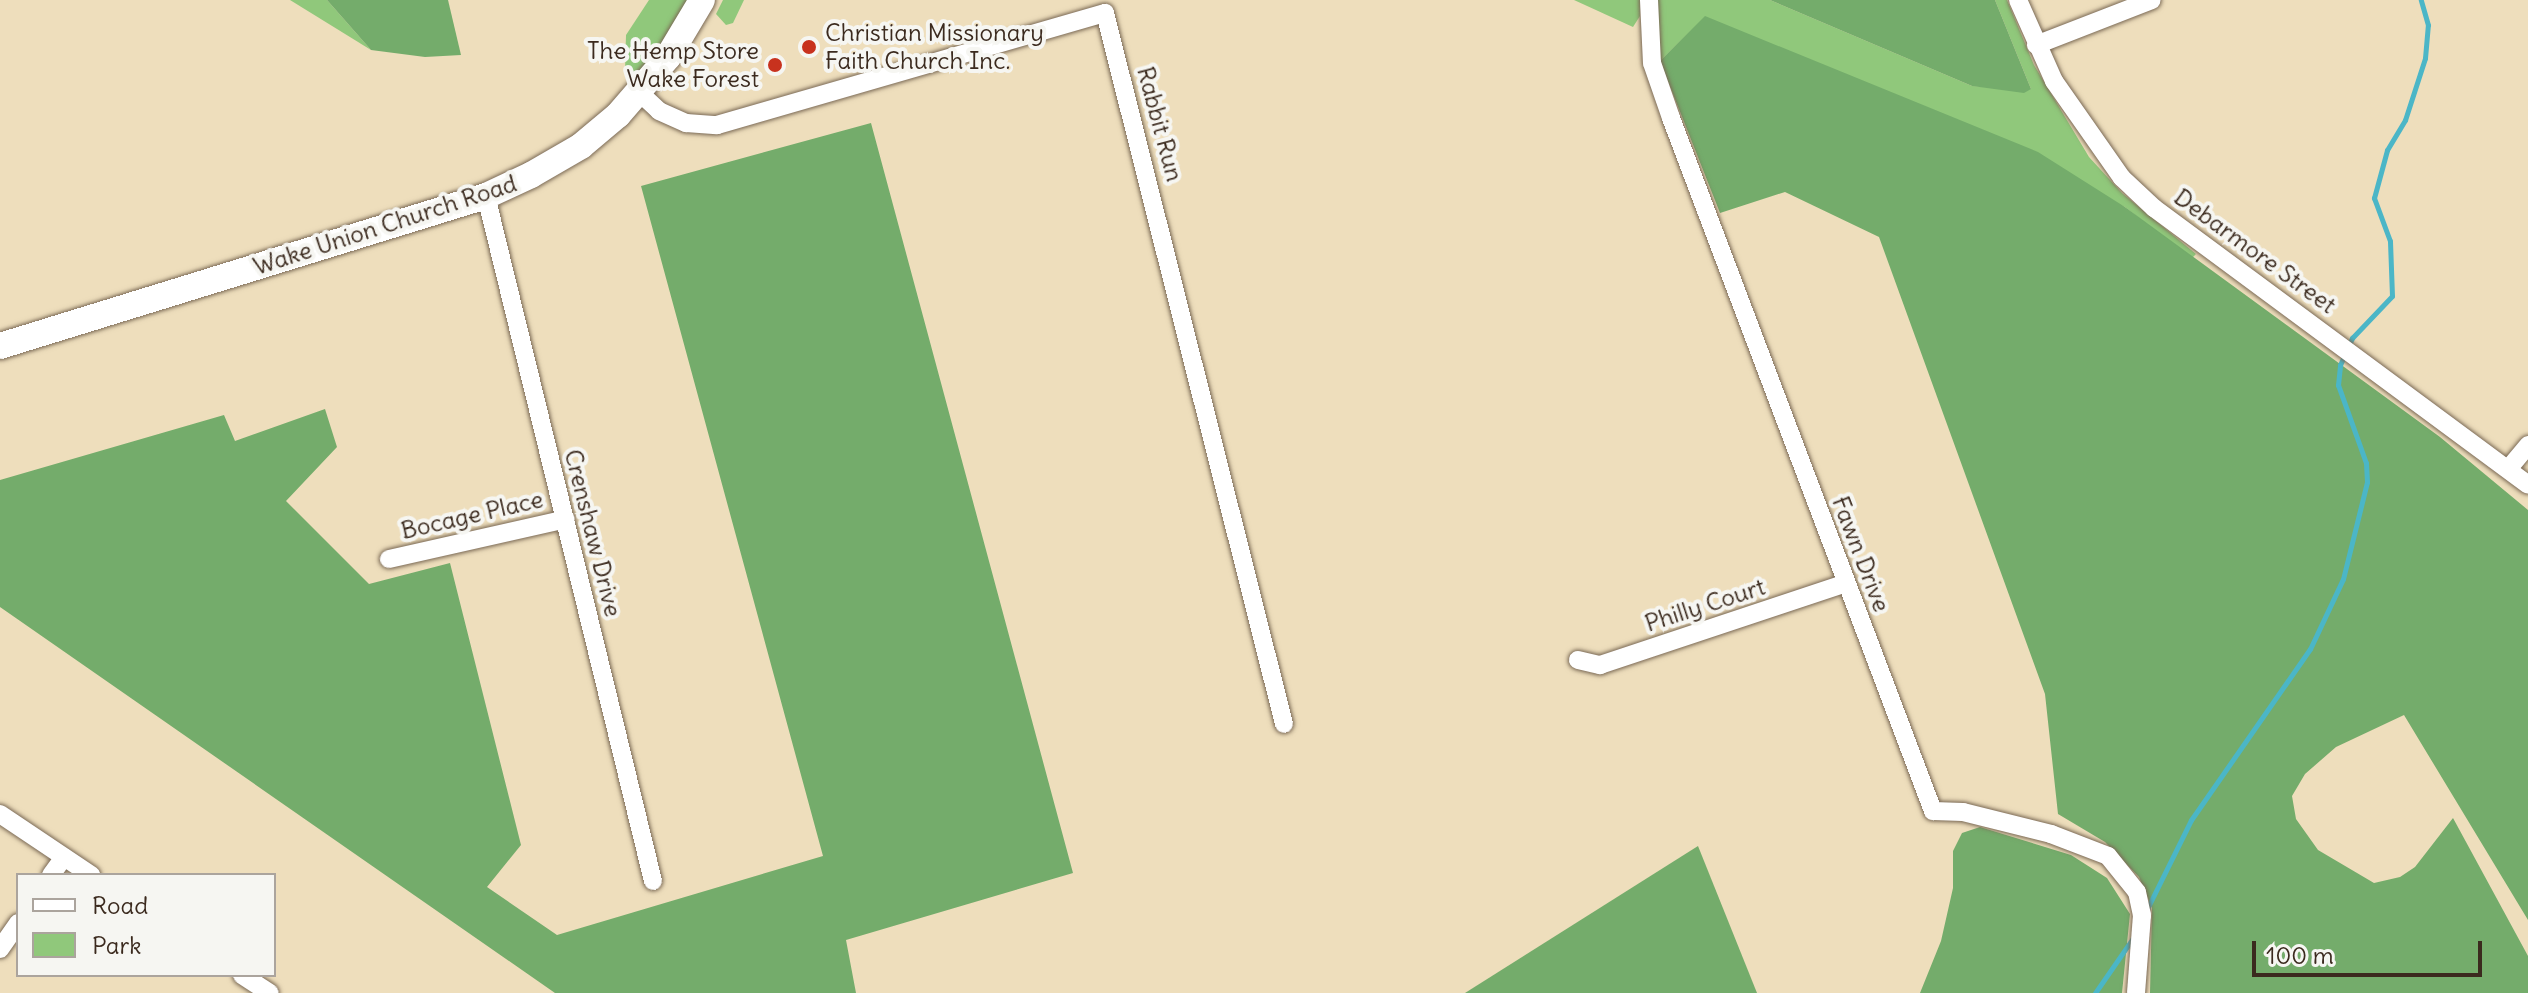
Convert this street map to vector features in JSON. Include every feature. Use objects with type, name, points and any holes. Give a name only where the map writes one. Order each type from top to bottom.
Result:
[{"type":"street","name":"Wake Union Church Road","points":[[0,346],[486,196],[581,146],[640,93],[668,57],[702,0]]},
{"type":"street","name":"Fawn Drive","points":[[1649,0],[1656,77],[1933,811],[1963,812],[2051,834],[2108,856],[2137,892],[2142,915],[2136,993]]},
{"type":"street","name":"Debarmore Street","points":[[2018,0],[2036,45],[2087,134],[2154,208],[2528,485]]},
{"type":"street","points":[[2036,45],[2152,0]]},
{"type":"street","name":"Rabbit Run","points":[[640,93],[659,111],[686,123],[717,125],[1105,13],[1284,724]]},
{"type":"street","name":"Crenshaw Drive","points":[[486,196],[653,881]]},
{"type":"street","points":[[2509,468],[2528,445]]},
{"type":"street","name":"Bocage Place","points":[[389,559],[566,519]]},
{"type":"street","name":"Philly Court","points":[[1578,660],[1600,665],[1846,583]]},
{"type":"street","points":[[0,814],[88,873]]},
{"type":"street","points":[[52,873],[64,857]]},
{"type":"street","points":[[0,949],[16,926]]},
{"type":"street","points":[[245,977],[270,993]]},
{"type":"green space","points":[[290,0],[327,0],[371,50]]},
{"type":"green space","points":[[327,0],[448,0],[461,55],[425,57],[371,50]]},
{"type":"green space","points":[[649,0],[691,0],[663,49],[631,83],[625,71],[626,35]]},
{"type":"green space","points":[[723,0],[744,0],[733,23],[726,25],[716,14]]},
{"type":"green space","points":[[1574,0],[1640,0],[1640,16],[1633,27]]},
{"type":"green space","points":[[1657,0],[1770,0],[1972,86],[2031,89],[1995,0],[2007,0],[2034,65],[2089,157],[2122,193],[2196,254],[2191,259],[2125,207],[1705,17],[1660,61]]},
{"type":"green space","points":[[1770,0],[1995,0],[2031,89],[2024,93],[1972,86]]},
{"type":"green space","points":[[1705,16],[2038,152],[2125,207],[2440,437],[2528,510],[2528,920],[2404,715],[2336,747],[2305,774],[2292,796],[2296,819],[2318,850],[2374,883],[2400,877],[2415,867],[2453,818],[2528,956],[2528,993],[2150,993],[2152,908],[2139,877],[2105,842],[2058,814],[2045,694],[1879,237],[1785,192],[1720,213],[1660,61]]},
{"type":"green space","points":[[871,123],[1073,873],[846,940],[856,993],[555,993],[0,607],[0,480],[224,415],[235,441],[325,409],[337,447],[286,501],[369,584],[450,563],[521,845],[487,887],[557,935],[823,856],[641,186]]},
{"type":"green space","points":[[1980,827],[2071,855],[2107,878],[2130,914],[2122,993],[1920,993],[1941,941],[1953,888],[1953,851],[1962,833]]},
{"type":"green space","points":[[1698,846],[1757,993],[1465,993]]},
{"type":"waterway","points":[[2146,911],[2191,820],[2310,649],[2343,579],[2367,482],[2366,463],[2338,385],[2340,365],[2352,338],[2392,296],[2390,241],[2374,198],[2387,150],[2405,120],[2425,58],[2428,25],[2421,0]]},
{"type":"waterway","points":[[2095,993],[2133,938]]},
{"type":"place","name":"Christian Missionary Faith Church Inc.","points":[[809,47]]},
{"type":"place","name":"The Hemp Store Wake Forest","points":[[775,65]]}]
